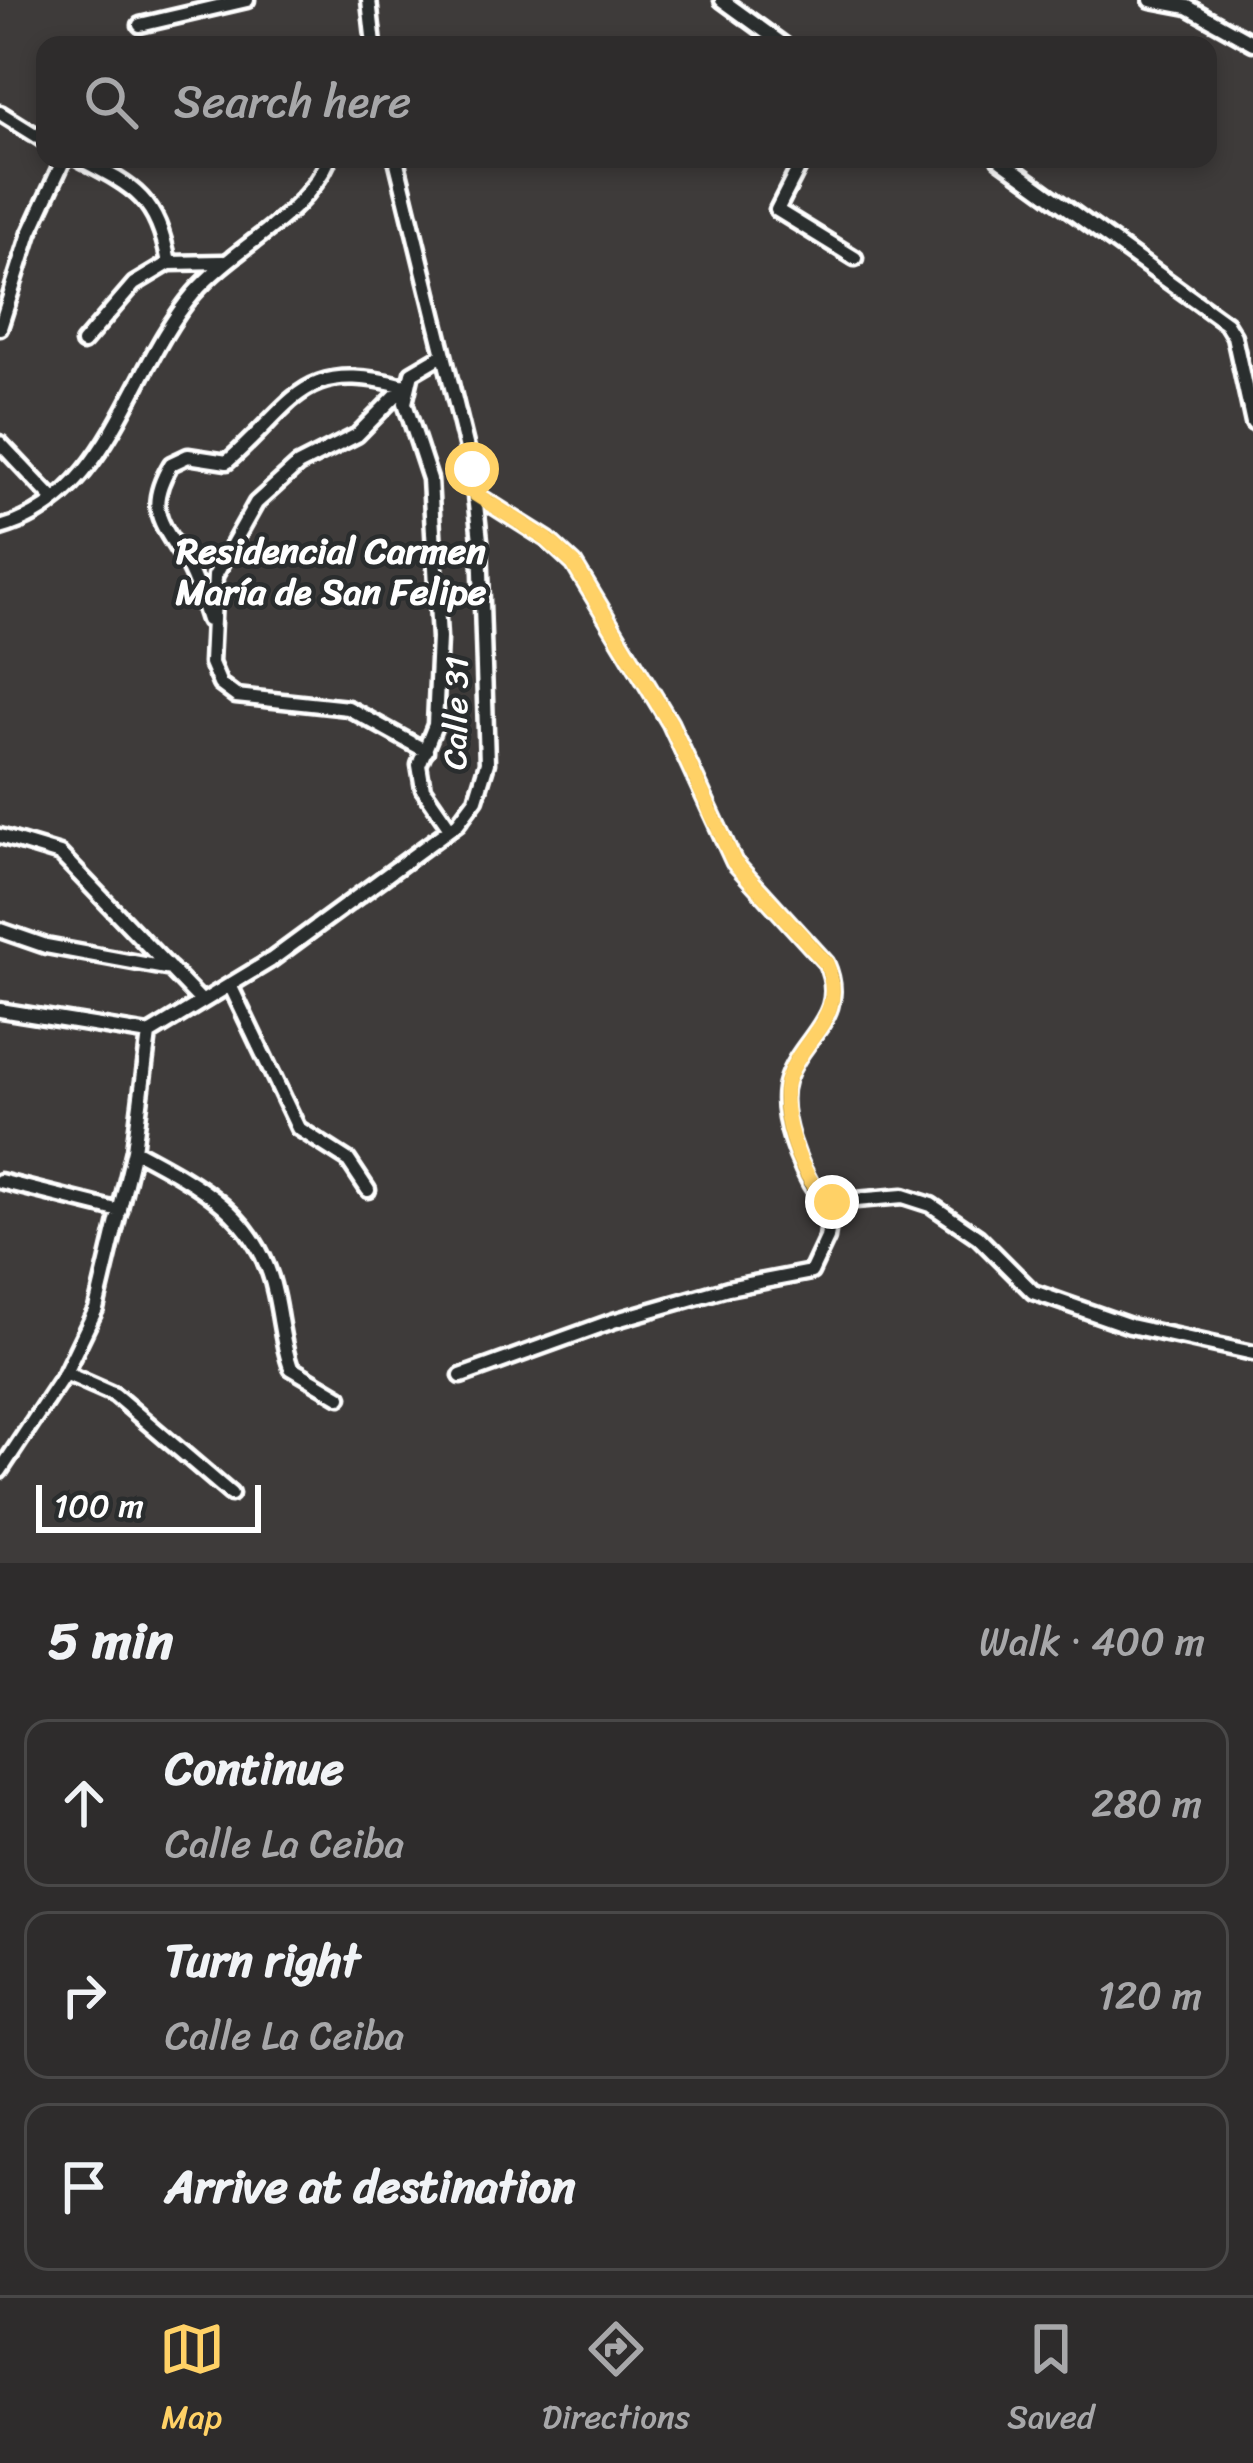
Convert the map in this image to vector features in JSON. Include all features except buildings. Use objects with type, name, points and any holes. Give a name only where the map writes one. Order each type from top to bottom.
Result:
[{"type":"street","points":[[140,26],[247,0]]},
{"type":"street","points":[[369,0],[373,36]]},
{"type":"street","points":[[722,0],[772,36]]},
{"type":"street","points":[[1151,0],[1188,7],[1253,43]]},
{"type":"street","points":[[1202,0],[1203,16]]},
{"type":"street","points":[[0,113],[36,135]]},
{"type":"street","points":[[0,328],[30,233],[60,168]]},
{"type":"street","points":[[98,168],[133,185],[161,221],[169,263]]},
{"type":"street","points":[[0,528],[53,499],[112,438],[147,364],[190,298],[223,262],[303,204],[324,168]]},
{"type":"street","name":"Calle 31","points":[[148,1034],[271,960],[451,828],[476,799],[487,763],[475,494],[398,168]]},
{"type":"street","points":[[798,168],[777,210],[855,258]]},
{"type":"street","points":[[1012,168],[1226,323],[1234,336],[1253,423]]},
{"type":"street","points":[[83,344],[134,284],[169,263],[223,262]]},
{"type":"street","points":[[426,751],[348,708],[236,696],[220,685],[212,663],[210,626],[215,576],[256,503],[298,465],[357,435],[412,373],[442,356]]},
{"type":"street","points":[[210,626],[184,560],[159,526],[159,493],[171,464],[188,456],[227,462],[278,412],[335,375],[355,373],[405,386]]},
{"type":"street","points":[[405,386],[405,403],[430,478],[438,700],[419,765],[424,789],[451,828]]},
{"type":"street","points":[[0,443],[53,499]]},
{"type":"street","points":[[475,494],[548,540],[574,564],[670,723],[734,862],[826,963],[834,981],[832,1008],[788,1077],[784,1097],[808,1180],[818,1196],[832,1202],[903,1196],[932,1204],[978,1237],[1033,1292],[1130,1326],[1253,1353]]},
{"type":"street","points":[[0,836],[60,854],[202,1002]]},
{"type":"street","points":[[0,930],[46,946],[172,969]]},
{"type":"street","points":[[230,985],[298,1128],[348,1160],[368,1190]]},
{"type":"street","points":[[0,1010],[148,1034],[134,1150],[96,1309],[65,1373],[0,1471]]},
{"type":"street","points":[[134,1150],[204,1187],[245,1223],[274,1288],[290,1368],[340,1397]]},
{"type":"street","points":[[0,1181],[119,1211]]},
{"type":"street","points":[[461,1376],[613,1321],[728,1288],[811,1272],[827,1238],[832,1202]]},
{"type":"street","points":[[65,1373],[116,1395],[232,1494]]},
{"type":"district","name":"Residencial Carmen María de San Felipe","points":[[331,570]]},
{"type":"route","points":[[472,469],[475,494],[548,540],[574,564],[670,723],[710,820],[734,862],[826,963],[834,981],[832,1008],[788,1077],[784,1097],[808,1180],[818,1196],[832,1202]]}]
